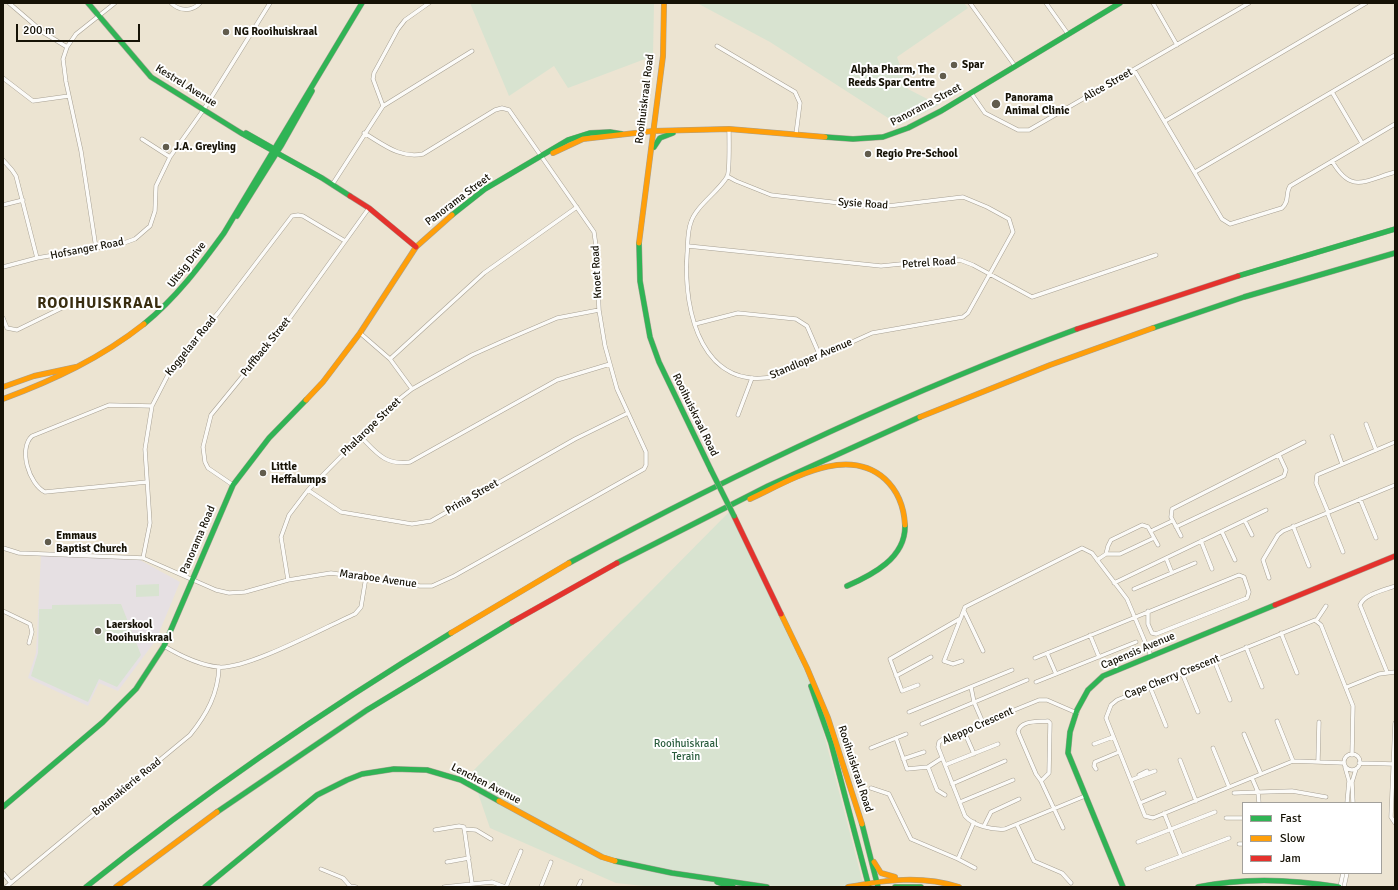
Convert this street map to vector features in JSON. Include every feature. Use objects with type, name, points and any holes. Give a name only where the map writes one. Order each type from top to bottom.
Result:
[{"type":"main road","name":"Kestrel Avenue","points":[[88,3],[150,76],[231,126],[314,172],[369,208],[416,247]]},
{"type":"main road","name":"Uitsig Drive","points":[[3,399],[39,386],[86,364],[131,336],[171,301],[202,265],[229,227],[306,103],[320,74],[362,3]]},
{"type":"main road","name":"Rooihuiskraal Road","points":[[664,3],[664,39],[656,80],[650,160],[639,237],[640,281],[643,306],[650,337],[659,362],[803,660],[828,718],[860,817],[877,884]]},
{"type":"main road","name":"Panorama Street","points":[[401,268],[416,247],[457,210],[486,189],[541,158],[576,141],[652,131],[729,129],[869,140],[883,137],[908,128],[941,111],[1119,3]]},
{"type":"main road","points":[[650,160],[657,140],[666,135],[684,130]]},
{"type":"main road","points":[[86,887],[204,797],[311,721],[461,626],[655,517],[761,463],[869,413],[1056,337],[1107,318],[1261,268],[1395,230]]},
{"type":"main road","points":[[116,887],[181,837],[282,765],[388,695],[559,593],[771,484],[906,423],[1023,374],[1197,312],[1281,285],[1395,253]]},
{"type":"main road","name":"Panorama Road","points":[[3,807],[122,704],[136,689],[164,646],[233,484],[269,438],[322,384],[360,333],[401,268]]},
{"type":"main road","name":"Uitsig Drive","points":[[3,387],[34,376],[86,364]]},
{"type":"main road","points":[[628,557],[644,551],[737,505],[821,469],[846,464],[856,464],[881,474],[894,486],[902,501],[905,524],[903,539],[892,558],[870,575],[847,586]]},
{"type":"main road","name":"Capensis Avenue","points":[[1123,887],[1068,753],[1070,731],[1088,690],[1100,678],[1395,556]]},
{"type":"main road","name":"Rooihuiskraal Road","points":[[803,660],[831,743],[869,885]]},
{"type":"main road","name":"Lenchen Avenue","points":[[206,887],[316,794],[356,775],[397,768],[415,768],[445,774],[602,857],[644,868],[711,880],[731,881],[767,887]]},
{"type":"main road","points":[[870,856],[881,873],[902,878],[931,879],[959,887]]},
{"type":"main road","points":[[848,887],[877,884],[902,878]]},
{"type":"main road","points":[[1198,887],[1252,880],[1288,879],[1340,887]]},
{"type":"main road","name":"Lenchen Avenue","points":[[711,880],[733,887]]},
{"type":"main road","points":[[1214,887],[1230,883]]},
{"type":"main road","points":[[895,887],[921,887]]},
{"type":"street","points":[[9,3],[44,33],[67,47]]},
{"type":"street","points":[[96,248],[81,151],[64,71],[63,59],[67,47],[76,34],[115,3]]},
{"type":"street","points":[[171,3],[177,8],[188,10],[200,3]]},
{"type":"street","name":"Hofsanger Road","points":[[3,267],[38,258],[96,248],[135,239],[150,226],[155,211],[156,186],[170,157],[204,109],[270,3]]},
{"type":"street","points":[[383,106],[374,79],[374,73],[398,29],[405,20],[429,3]]},
{"type":"street","points":[[970,3],[1015,66]]},
{"type":"street","points":[[1046,3],[1068,34]]},
{"type":"street","points":[[1152,3],[1177,45]]},
{"type":"street","name":"Alice Street","points":[[971,93],[985,113],[1018,130],[1026,131],[1038,126],[1249,3]]},
{"type":"street","points":[[1165,121],[1366,3]]},
{"type":"street","points":[[717,46],[795,92],[800,103],[796,134]]},
{"type":"street","points":[[332,184],[383,106],[472,52]]},
{"type":"street","points":[[1195,172],[1395,55]]},
{"type":"street","points":[[1134,70],[1222,219],[1228,223],[1234,223],[1282,208],[1288,202],[1287,190],[1290,186],[1395,124]]},
{"type":"street","points":[[3,78],[33,101],[69,96]]},
{"type":"street","points":[[1332,92],[1362,143]]},
{"type":"street","name":"Knoet Road","points":[[364,133],[403,155],[415,156],[423,154],[495,110],[502,108],[509,110],[595,235],[599,310],[602,330],[617,389],[646,452]]},
{"type":"street","points":[[728,176],[729,129]]},
{"type":"street","points":[[142,139],[170,157]]},
{"type":"street","points":[[3,160],[12,170],[23,200],[38,258]]},
{"type":"street","points":[[1332,161],[1343,178],[1355,182],[1395,172]]},
{"type":"street","name":"Sysie Road","points":[[728,176],[736,181],[770,195],[866,206],[888,206],[963,198],[987,207],[1009,219],[1013,230]]},
{"type":"street","name":"Standloper Avenue","points":[[728,176],[692,220],[688,246],[687,291],[695,324],[702,344],[716,363],[730,372],[752,378],[765,379],[777,376],[872,333],[963,317],[968,312],[991,275],[1013,230]]},
{"type":"street","points":[[3,205],[23,200]]},
{"type":"street","points":[[390,359],[481,275],[577,207]]},
{"type":"street","name":"Puffback Street","points":[[233,484],[208,468],[205,462],[203,446],[211,415],[286,322],[369,208]]},
{"type":"street","name":"Koggelaar Road","points":[[143,558],[150,523],[145,450],[152,406],[173,366],[218,312],[292,216],[298,214],[303,216],[345,241]]},
{"type":"street","name":"Petrel Road","points":[[688,246],[881,266],[960,260],[1032,297],[1156,255]]},
{"type":"street","points":[[3,318],[7,328],[17,330],[66,306]]},
{"type":"street","name":"Phalarope Street","points":[[288,580],[281,537],[289,515],[308,490],[393,404],[412,389],[472,355],[550,320],[599,310]]},
{"type":"street","points":[[695,324],[738,313],[796,319],[807,326],[820,356]]},
{"type":"street","points":[[360,333],[390,359],[412,389]]},
{"type":"street","points":[[360,436],[383,458],[392,462],[410,462],[557,380],[610,364]]},
{"type":"street","points":[[738,416],[752,378]]},
{"type":"street","points":[[147,482],[45,492],[34,484],[25,447],[32,436],[107,406],[152,406]]},
{"type":"street","name":"Prinia Street","points":[[308,490],[341,512],[412,524],[420,524],[431,520],[575,439],[628,414]]},
{"type":"street","points":[[1366,424],[1376,450]]},
{"type":"street","points":[[1332,436],[1342,464]]},
{"type":"street","points":[[1181,536],[1172,520],[1170,513],[1174,508],[1304,442]]},
{"type":"street","points":[[1343,552],[1315,478],[1319,473],[1395,442]]},
{"type":"street","name":"Maraboe Avenue","points":[[3,549],[20,553],[143,558],[193,580],[229,593],[250,591],[288,580],[330,573],[420,586],[440,583],[640,472],[646,465],[646,452]]},
{"type":"street","points":[[1176,527],[1284,476],[1286,470],[1279,455]]},
{"type":"street","points":[[1269,578],[1264,565],[1264,558],[1278,535],[1293,526],[1394,487]]},
{"type":"street","points":[[1360,499],[1376,538]]},
{"type":"street","points":[[1114,583],[1266,510]]},
{"type":"street","points":[[1151,531],[1172,520]]},
{"type":"street","points":[[1245,521],[1252,535]]},
{"type":"street","points":[[1106,554],[1111,540],[1139,526],[1147,525],[1158,546]]},
{"type":"street","points":[[1293,526],[1309,566]]},
{"type":"street","points":[[1222,532],[1235,560]]},
{"type":"street","points":[[1097,560],[1106,554],[1120,554],[1154,538]]},
{"type":"street","points":[[1201,541],[1212,569]]},
{"type":"street","points":[[962,661],[953,664],[944,661],[965,607],[1082,548],[1089,550],[1127,599],[1151,656]]},
{"type":"street","points":[[1166,558],[1172,572]]},
{"type":"street","points":[[1134,589],[1195,563]]},
{"type":"street","points":[[1035,658],[1090,636],[1135,617],[1239,575],[1244,577],[1250,592],[1247,598],[1156,634],[1152,633],[1148,627],[1148,612]]},
{"type":"street","points":[[164,646],[206,665],[219,667],[249,662],[355,614],[361,606],[366,577]]},
{"type":"street","points":[[1386,672],[1360,605],[1367,598],[1395,586]]},
{"type":"street","points":[[1326,606],[1317,621],[1347,687],[1354,710],[1352,754]]},
{"type":"street","points":[[3,611],[30,624],[32,632],[29,643]]},
{"type":"street","points":[[964,611],[983,651]]},
{"type":"street","points":[[918,685],[902,692],[890,659],[961,618]]},
{"type":"street","name":"Cape Cherry Crescent","points":[[1317,621],[1311,621],[1117,700],[1111,705],[1106,718],[1145,816],[1148,818],[1153,818],[1164,814],[1293,761],[1318,761],[1344,764]]},
{"type":"street","points":[[1281,633],[1297,673]]},
{"type":"street","points":[[1090,636],[1099,657]]},
{"type":"street","points":[[1036,682],[1136,642]]},
{"type":"street","points":[[1246,647],[1262,687]]},
{"type":"street","points":[[1047,653],[1056,674]]},
{"type":"street","points":[[896,676],[931,658]]},
{"type":"street","points":[[1214,660],[1230,700]]},
{"type":"street","name":"Bokmakierie Road","points":[[6,887],[190,735],[201,722],[210,706],[218,685],[219,667]]},
{"type":"street","points":[[909,712],[1012,670]]},
{"type":"street","points":[[1347,687],[1386,672],[1395,672]]},
{"type":"street","points":[[1182,674],[1198,712]]},
{"type":"street","points":[[922,724],[1026,680]]},
{"type":"street","points":[[971,687],[974,702],[983,723]]},
{"type":"street","points":[[1150,687],[1166,726]]},
{"type":"street","name":"Aleppo Crescent","points":[[1077,714],[1047,700],[1039,700],[940,741],[938,747],[965,816],[984,826],[1002,830],[1086,796]]},
{"type":"street","points":[[1041,781],[1049,773],[1050,723],[1048,721],[1024,724],[1018,730],[1036,774],[1041,781],[1063,828]]},
{"type":"street","points":[[1277,721],[1293,761]]},
{"type":"street","points":[[1318,761],[1319,722]]},
{"type":"street","points":[[1395,723],[1391,817],[1395,823]]},
{"type":"street","points":[[871,748],[906,734]]},
{"type":"street","points":[[1244,734],[1261,774]]},
{"type":"street","points":[[1094,744],[1113,737]]},
{"type":"street","points":[[896,738],[907,769],[928,767],[942,758]]},
{"type":"street","points":[[967,738],[974,754]]},
{"type":"street","points":[[945,765],[998,744]]},
{"type":"street","points":[[1213,748],[1229,787]]},
{"type":"street","points":[[903,759],[924,752]]},
{"type":"street","points":[[1096,769],[1094,766],[1095,762],[1119,752]]},
{"type":"street","points":[[1352,754],[1358,758],[1359,763],[1352,782],[1353,802]]},
{"type":"street","points":[[1346,802],[1349,781],[1344,764],[1346,757],[1352,754]]},
{"type":"street","points":[[1180,760],[1196,801]]},
{"type":"street","points":[[952,784],[1006,761]]},
{"type":"street","points":[[1359,763],[1393,764]]},
{"type":"street","points":[[1344,764],[1352,770],[1357,768]]},
{"type":"street","points":[[928,767],[937,790],[945,795]]},
{"type":"street","points":[[1130,780],[1155,771]]},
{"type":"street","points":[[1130,780],[1147,772]]},
{"type":"street","points":[[1252,778],[1258,792],[1259,802]]},
{"type":"street","points":[[960,802],[1013,780]]},
{"type":"street","points":[[871,788],[889,794],[911,839],[975,868]]},
{"type":"street","points":[[1234,793],[1301,791],[1326,797]]},
{"type":"street","points":[[1140,803],[1164,793]]},
{"type":"street","points":[[984,826],[991,812],[1019,799]]},
{"type":"street","points":[[1138,842],[1215,812]]},
{"type":"street","points":[[1164,814],[1181,856]]},
{"type":"street","points":[[1226,818],[1242,818]]},
{"type":"street","points":[[958,859],[974,822]]},
{"type":"street","points":[[1017,825],[1034,861],[1063,874],[1071,883]]},
{"type":"street","points":[[435,830],[463,826],[464,829],[476,830],[491,838]]},
{"type":"street","points":[[464,829],[472,883]]},
{"type":"street","points":[[1147,869],[1230,838]]},
{"type":"street","points":[[444,887],[492,882],[505,887],[521,852]]},
{"type":"street","points":[[447,862],[469,858]]},
{"type":"street","points":[[541,887],[552,862]]},
{"type":"street","points":[[321,869],[343,878],[349,886],[356,887]]},
{"type":"street","points":[[3,873],[11,883]]},
{"type":"street","points":[[1340,887],[1343,874]]},
{"type":"street","points":[[1344,887],[1347,874]]},
{"type":"street","points":[[578,887],[581,881]]},
{"type":"shaded area","name":"Laerskool Rooihuiskraal","points":[[41,554],[140,560],[180,582],[156,640],[118,691],[99,683],[88,706],[28,678],[36,653]]},
{"type":"green space","points":[[470,3],[654,3],[653,56],[568,88],[554,66],[509,96]]},
{"type":"green space","points":[[697,3],[964,3],[968,8],[897,57],[908,89],[939,105],[899,125],[770,42]]},
{"type":"green space","name":"Rooihuiskraal Terain","points":[[730,511],[811,685],[864,887],[653,887],[616,883],[490,828],[471,773]]},
{"type":"green space","points":[[159,584],[159,596],[136,597],[136,585]]},
{"type":"green space","points":[[121,604],[141,655],[117,687],[99,679],[88,702],[31,676],[38,653],[39,609],[52,609],[52,605]]},
{"type":"traffic: fast","points":[[88,3],[151,77],[241,133],[322,178],[350,196]]},
{"type":"traffic: fast","points":[[144,324],[177,292],[197,269],[224,233],[362,3]]},
{"type":"traffic: fast","points":[[825,137],[853,139],[883,137],[908,128],[941,111],[1120,3]]},
{"type":"traffic: fast","points":[[237,216],[281,146],[312,91]]},
{"type":"traffic: fast","points":[[452,215],[485,189],[568,140],[590,133],[610,132],[622,134]]},
{"type":"traffic: fast","points":[[246,133],[276,150]]},
{"type":"traffic: fast","points":[[654,147],[660,138],[673,133]]},
{"type":"traffic: fast","points":[[1238,276],[1395,229]]},
{"type":"traffic: fast","points":[[639,243],[640,281],[650,337],[659,362],[711,470]]},
{"type":"traffic: fast","points":[[1153,328],[1244,297],[1395,253]]},
{"type":"traffic: fast","points":[[569,563],[693,498],[818,437],[946,380],[1077,329]]},
{"type":"traffic: fast","points":[[3,807],[103,722],[136,689],[164,646],[233,485],[269,438],[306,400]]},
{"type":"traffic: fast","points":[[617,563],[768,486],[920,417]]},
{"type":"traffic: fast","points":[[711,470],[734,516]]},
{"type":"traffic: fast","points":[[847,586],[877,571],[894,556],[904,537],[905,525]]},
{"type":"traffic: fast","points":[[1123,887],[1068,753],[1070,732],[1077,710],[1088,690],[1103,676],[1275,605]]},
{"type":"traffic: fast","points":[[217,812],[367,710],[512,622]]},
{"type":"traffic: fast","points":[[86,887],[174,819],[264,754],[357,692],[451,633]]},
{"type":"traffic: fast","points":[[811,686],[831,743],[869,887]]},
{"type":"traffic: fast","points":[[205,887],[317,795],[362,774],[394,769],[427,770],[461,780],[499,801]]},
{"type":"traffic: fast","points":[[862,824],[878,887]]},
{"type":"traffic: fast","points":[[615,861],[672,873],[767,887]]},
{"type":"traffic: fast","points":[[1198,887],[1251,880],[1303,882],[1339,887]]},
{"type":"traffic: fast","points":[[717,882],[733,887]]},
{"type":"traffic: fast","points":[[895,887],[921,887]]},
{"type":"traffic: slow","points":[[639,243],[663,56],[664,3]]},
{"type":"traffic: slow","points":[[553,153],[583,139],[653,131],[729,129],[825,137]]},
{"type":"traffic: slow","points":[[306,400],[323,382],[360,333],[416,247],[452,215]]},
{"type":"traffic: slow","points":[[3,399],[59,376],[94,358],[144,324]]},
{"type":"traffic: slow","points":[[920,417],[1050,365],[1153,328]]},
{"type":"traffic: slow","points":[[3,387],[34,376],[76,367]]},
{"type":"traffic: slow","points":[[750,499],[782,483],[818,469],[835,465],[853,465],[870,469],[890,484],[900,500],[905,525]]},
{"type":"traffic: slow","points":[[451,633],[569,563]]},
{"type":"traffic: slow","points":[[781,614],[807,668],[828,718],[862,824]]},
{"type":"traffic: slow","points":[[499,801],[602,857],[615,861]]},
{"type":"traffic: slow","points":[[116,887],[217,812]]},
{"type":"traffic: slow","points":[[874,862],[881,873],[895,877]]},
{"type":"traffic: slow","points":[[848,887],[876,882],[904,880],[931,881],[959,887]]},
{"type":"traffic: jam","points":[[350,196],[369,208],[416,247]]},
{"type":"traffic: jam","points":[[1077,329],[1238,276]]},
{"type":"traffic: jam","points":[[734,516],[781,614]]},
{"type":"traffic: jam","points":[[1275,605],[1395,556]]},
{"type":"traffic: jam","points":[[512,622],[617,563]]},
{"type":"place","name":"NG Rooihuiskraal","points":[[226,32]]},
{"type":"place","name":"Spar","points":[[954,65]]},
{"type":"place","name":"Alpha Pharm, The Reeds Spar Centre","points":[[943,76]]},
{"type":"place","name":"Panorama Animal Clinic","points":[[996,104]]},
{"type":"place","name":"J.A. Greyling","points":[[166,147]]},
{"type":"place","name":"Regio Pre-School","points":[[868,154]]},
{"type":"place","name":"Little Heffalumps","points":[[263,473]]},
{"type":"place","name":"Emmaus Baptist Church","points":[[48,542]]},
{"type":"place","name":"Laerskool Rooihuiskraal","points":[[98,631]]},
{"type":"district","name":"ROOIHUISKRAAL","points":[[100,304]]}]
